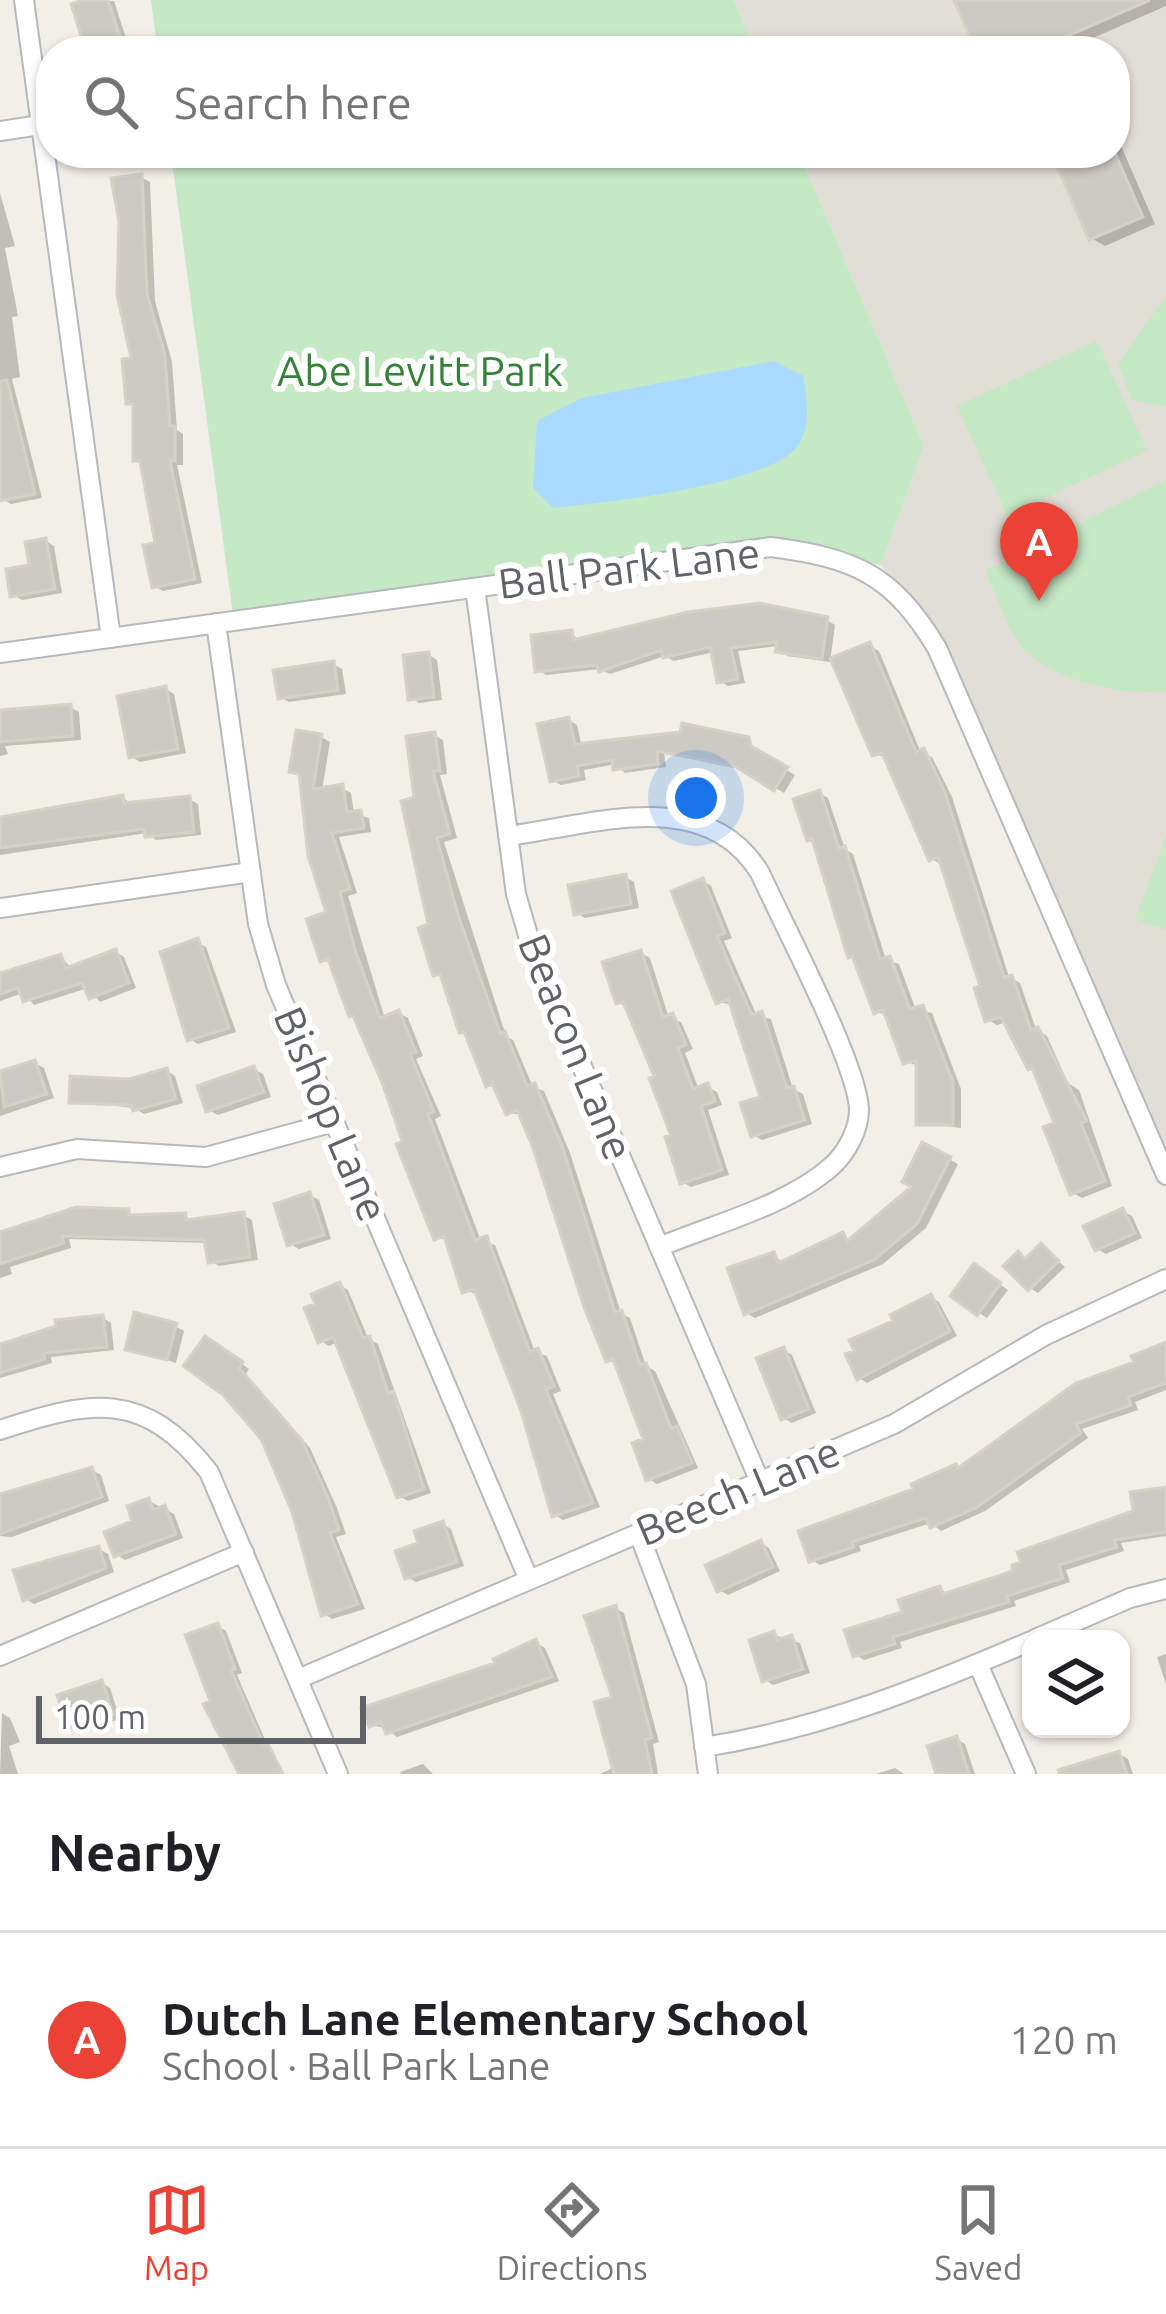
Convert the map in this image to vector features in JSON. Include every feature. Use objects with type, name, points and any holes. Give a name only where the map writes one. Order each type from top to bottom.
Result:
[{"type":"street","points":[[24,0],[36,94]]},
{"type":"street","points":[[0,130],[36,126]]},
{"type":"street","points":[[46,168],[111,638]]},
{"type":"street","name":"Ball Park Lane","points":[[0,653],[771,547],[829,555],[897,591],[937,648],[1166,1175]]},
{"type":"street","name":"Beacon Lane","points":[[475,588],[516,894],[533,952],[760,1482]]},
{"type":"street","name":"Bishop Lane","points":[[216,623],[258,924],[276,985],[529,1580]]},
{"type":"street","points":[[508,836],[663,815],[694,818],[718,829],[749,854],[760,873],[849,1072],[859,1120],[848,1147],[834,1164],[807,1185],[659,1247]]},
{"type":"street","points":[[0,908],[250,872]]},
{"type":"street","points":[[0,1167],[77,1149],[206,1157],[334,1122]]},
{"type":"street","name":"Beech Lane","points":[[298,1679],[894,1424],[1046,1335],[1166,1279]]},
{"type":"street","points":[[0,1430],[81,1406],[144,1415],[183,1438],[209,1472],[338,1774]]},
{"type":"street","points":[[640,1534],[696,1684],[708,1774]]},
{"type":"street","points":[[0,1656],[244,1552]]},
{"type":"street","points":[[1056,1630],[1130,1598],[1166,1589]]},
{"type":"street","points":[[704,1747],[824,1721],[1022,1645]]},
{"type":"street","points":[[978,1664],[1026,1774]]},
{"type":"shaded area","points":[[733,0],[1166,0],[1166,1165],[942,637],[881,565],[924,446],[805,168],[1130,168],[1130,36],[749,36]]},
{"type":"green space","points":[[151,0],[733,0],[749,36],[156,36]]},
{"type":"green space","name":"Abe Levitt Park","points":[[173,168],[805,168],[924,446],[881,565],[776,540],[233,615]]},
{"type":"green space","points":[[1166,296],[1166,407],[1132,400],[1118,364]]},
{"type":"green space","points":[[1097,341],[1147,451],[1007,515],[957,406]]},
{"type":"green space","points":[[1166,480],[1166,691],[1090,684],[1036,660],[1012,631],[985,571]]},
{"type":"green space","points":[[1166,836],[1166,930],[1135,919]]},
{"type":"water","points":[[774,361],[803,376],[807,404],[801,440],[779,461],[719,482],[577,506],[553,508],[533,488],[537,421],[582,398]]},
{"type":"building","points":[[108,0],[120,36],[81,36],[71,4]]},
{"type":"building","points":[[954,0],[1150,0],[1067,36],[970,36]]},
{"type":"building","points":[[1058,168],[1122,168],[1143,217],[1089,240]]},
{"type":"building","points":[[142,174],[147,294],[165,355],[170,426],[175,426],[175,461],[170,461],[195,579],[152,588],[143,545],[155,543],[140,461],[133,461],[133,404],[126,404],[122,359],[131,358],[117,295],[119,222],[111,178]]},
{"type":"building","points":[[7,380],[35,494],[0,501],[0,381]]},
{"type":"building","points":[[46,538],[55,589],[10,597],[6,569],[29,565],[25,542]]},
{"type":"building","points":[[760,603],[828,617],[822,659],[775,652],[777,642],[731,648],[738,679],[717,683],[710,647],[663,658],[661,650],[599,672],[597,665],[535,672],[531,635],[572,630],[573,640],[688,612]]},
{"type":"building","points":[[870,642],[916,752],[924,748],[944,790],[1004,977],[1012,975],[1031,1030],[1038,1027],[1087,1121],[1081,1123],[1105,1181],[1070,1195],[1043,1127],[1054,1123],[1032,1068],[1028,1070],[1001,1017],[985,1022],[974,988],[980,986],[938,857],[929,861],[882,753],[872,756],[830,658]]},
{"type":"building","points":[[429,652],[434,697],[408,700],[403,655]]},
{"type":"building","points":[[334,661],[338,690],[278,699],[273,670]]},
{"type":"building","points":[[166,686],[178,749],[129,758],[117,696]]},
{"type":"building","points":[[71,704],[73,736],[0,742],[0,710]]},
{"type":"building","points":[[569,717],[575,744],[680,732],[682,723],[749,737],[751,746],[788,767],[774,791],[736,767],[657,751],[658,764],[613,770],[612,760],[577,766],[579,776],[550,782],[537,724]]},
{"type":"building","points":[[296,730],[322,734],[313,789],[343,784],[347,812],[361,810],[364,828],[332,833],[350,889],[340,892],[355,950],[380,1018],[399,1010],[416,1052],[410,1054],[434,1112],[428,1114],[475,1240],[487,1236],[530,1352],[538,1348],[554,1386],[546,1390],[593,1503],[552,1517],[521,1411],[474,1289],[462,1293],[444,1236],[434,1240],[396,1144],[402,1141],[383,1085],[353,1016],[349,1017],[328,959],[320,962],[306,919],[326,912],[308,856],[299,774],[289,772]]},
{"type":"building","points":[[435,732],[440,771],[433,771],[450,834],[437,838],[458,915],[500,1033],[505,1031],[527,1086],[535,1083],[562,1146],[615,1312],[622,1310],[640,1365],[646,1363],[671,1428],[677,1426],[692,1463],[646,1481],[632,1443],[643,1439],[613,1359],[606,1362],[584,1307],[533,1148],[517,1110],[506,1115],[492,1084],[486,1087],[464,1032],[459,1033],[440,974],[433,976],[418,928],[428,924],[401,801],[414,797],[406,736]]},
{"type":"building","points":[[820,790],[839,848],[845,846],[880,959],[890,956],[910,1009],[923,1005],[953,1082],[953,1125],[916,1125],[916,1060],[903,1064],[883,1010],[874,1014],[852,956],[848,958],[812,839],[807,841],[793,799]]},
{"type":"building","points":[[123,795],[124,803],[190,796],[194,832],[145,837],[144,829],[0,848],[0,817]]},
{"type":"building","points":[[626,874],[631,904],[574,915],[568,885]]},
{"type":"building","points":[[703,878],[725,933],[717,936],[752,1015],[762,1011],[787,1088],[794,1086],[805,1120],[751,1137],[740,1103],[760,1097],[728,999],[716,1004],[671,891]]},
{"type":"building","points":[[198,938],[229,1028],[187,1041],[160,952]]},
{"type":"building","points":[[116,949],[129,983],[89,999],[82,983],[23,1002],[18,988],[0,994],[0,973],[61,954],[66,968]]},
{"type":"building","points":[[641,950],[663,1017],[673,1013],[686,1045],[678,1048],[693,1089],[708,1083],[715,1101],[701,1106],[722,1170],[680,1184],[665,1137],[671,1136],[649,1078],[654,1076],[623,1002],[616,1004],[602,962]]},
{"type":"building","points":[[35,1060],[47,1094],[4,1107],[0,1071]]},
{"type":"building","points":[[254,1066],[264,1092],[206,1112],[197,1086]]},
{"type":"building","points":[[167,1068],[176,1099],[133,1111],[131,1105],[69,1103],[70,1076],[129,1079]]},
{"type":"building","points":[[922,1142],[951,1157],[917,1224],[874,1260],[744,1315],[727,1268],[774,1252],[778,1263],[843,1232],[847,1241],[911,1187],[902,1182]]},
{"type":"building","points":[[310,1192],[324,1235],[287,1246],[274,1204]]},
{"type":"building","points":[[76,1207],[129,1209],[129,1215],[186,1213],[186,1220],[244,1212],[250,1257],[208,1263],[204,1240],[62,1236],[64,1243],[0,1264],[0,1232]]},
{"type":"building","points":[[1123,1208],[1135,1233],[1095,1251],[1083,1226]]},
{"type":"building","points":[[1041,1243],[1059,1261],[1028,1291],[1003,1266],[1018,1251],[1025,1259]]},
{"type":"building","points":[[974,1263],[1001,1283],[977,1316],[950,1296]]},
{"type":"building","points":[[340,1282],[363,1338],[370,1336],[388,1393],[393,1391],[424,1489],[397,1498],[333,1337],[318,1343],[304,1308],[315,1304],[311,1294]]},
{"type":"building","points":[[931,1294],[950,1331],[857,1380],[845,1354],[854,1351],[849,1340],[893,1321],[890,1315]]},
{"type":"building","points":[[134,1312],[177,1323],[167,1360],[125,1350]]},
{"type":"building","points":[[103,1315],[107,1347],[44,1353],[45,1359],[0,1373],[0,1344],[56,1326],[55,1320]]},
{"type":"building","points":[[205,1336],[243,1362],[239,1368],[302,1440],[329,1500],[339,1530],[330,1533],[358,1604],[321,1616],[292,1512],[261,1439],[223,1395],[183,1366]]},
{"type":"building","points":[[1166,1342],[1166,1383],[1128,1397],[1131,1405],[1076,1424],[1081,1433],[976,1508],[930,1528],[926,1518],[809,1562],[798,1531],[913,1489],[911,1484],[956,1464],[958,1468],[1076,1383],[1134,1362],[1131,1356]]},
{"type":"building","points":[[784,1347],[809,1409],[781,1420],[756,1358]]},
{"type":"building","points":[[92,1467],[102,1497],[0,1534],[0,1494]]},
{"type":"building","points":[[1166,1487],[1166,1532],[1114,1540],[1117,1547],[1059,1565],[1063,1578],[1007,1596],[1009,1602],[893,1637],[895,1644],[853,1657],[844,1630],[902,1612],[898,1600],[940,1586],[943,1594],[1013,1571],[1012,1565],[1021,1562],[1017,1552],[1133,1511],[1130,1492]]},
{"type":"building","points":[[149,1498],[153,1510],[165,1505],[176,1534],[114,1557],[104,1532],[132,1521],[127,1506]]},
{"type":"building","points":[[443,1521],[457,1562],[405,1579],[395,1551],[418,1543],[414,1531]]},
{"type":"building","points":[[761,1540],[773,1567],[717,1592],[705,1565]]},
{"type":"building","points":[[99,1546],[106,1568],[23,1601],[13,1570]]},
{"type":"building","points":[[616,1605],[652,1738],[645,1740],[652,1774],[614,1774],[594,1702],[612,1697],[584,1616]]},
{"type":"building","points":[[218,1623],[235,1669],[231,1670],[263,1744],[267,1742],[283,1774],[239,1774],[203,1704],[210,1701],[185,1635]]},
{"type":"building","points":[[774,1631],[777,1640],[792,1635],[803,1669],[762,1682],[749,1640]]},
{"type":"building","points":[[536,1639],[552,1677],[386,1734],[381,1722],[369,1727],[361,1708],[495,1663],[493,1659]]},
{"type":"building","points":[[102,1680],[113,1714],[68,1729],[57,1695]]},
{"type":"building","points":[[957,1736],[969,1774],[936,1774],[927,1746]]},
{"type":"building","points":[[1119,1751],[1127,1774],[1059,1774],[1058,1770]]},
{"type":"place","name":"Dutch Lane Elementary School","points":[[1039,601]]}]
